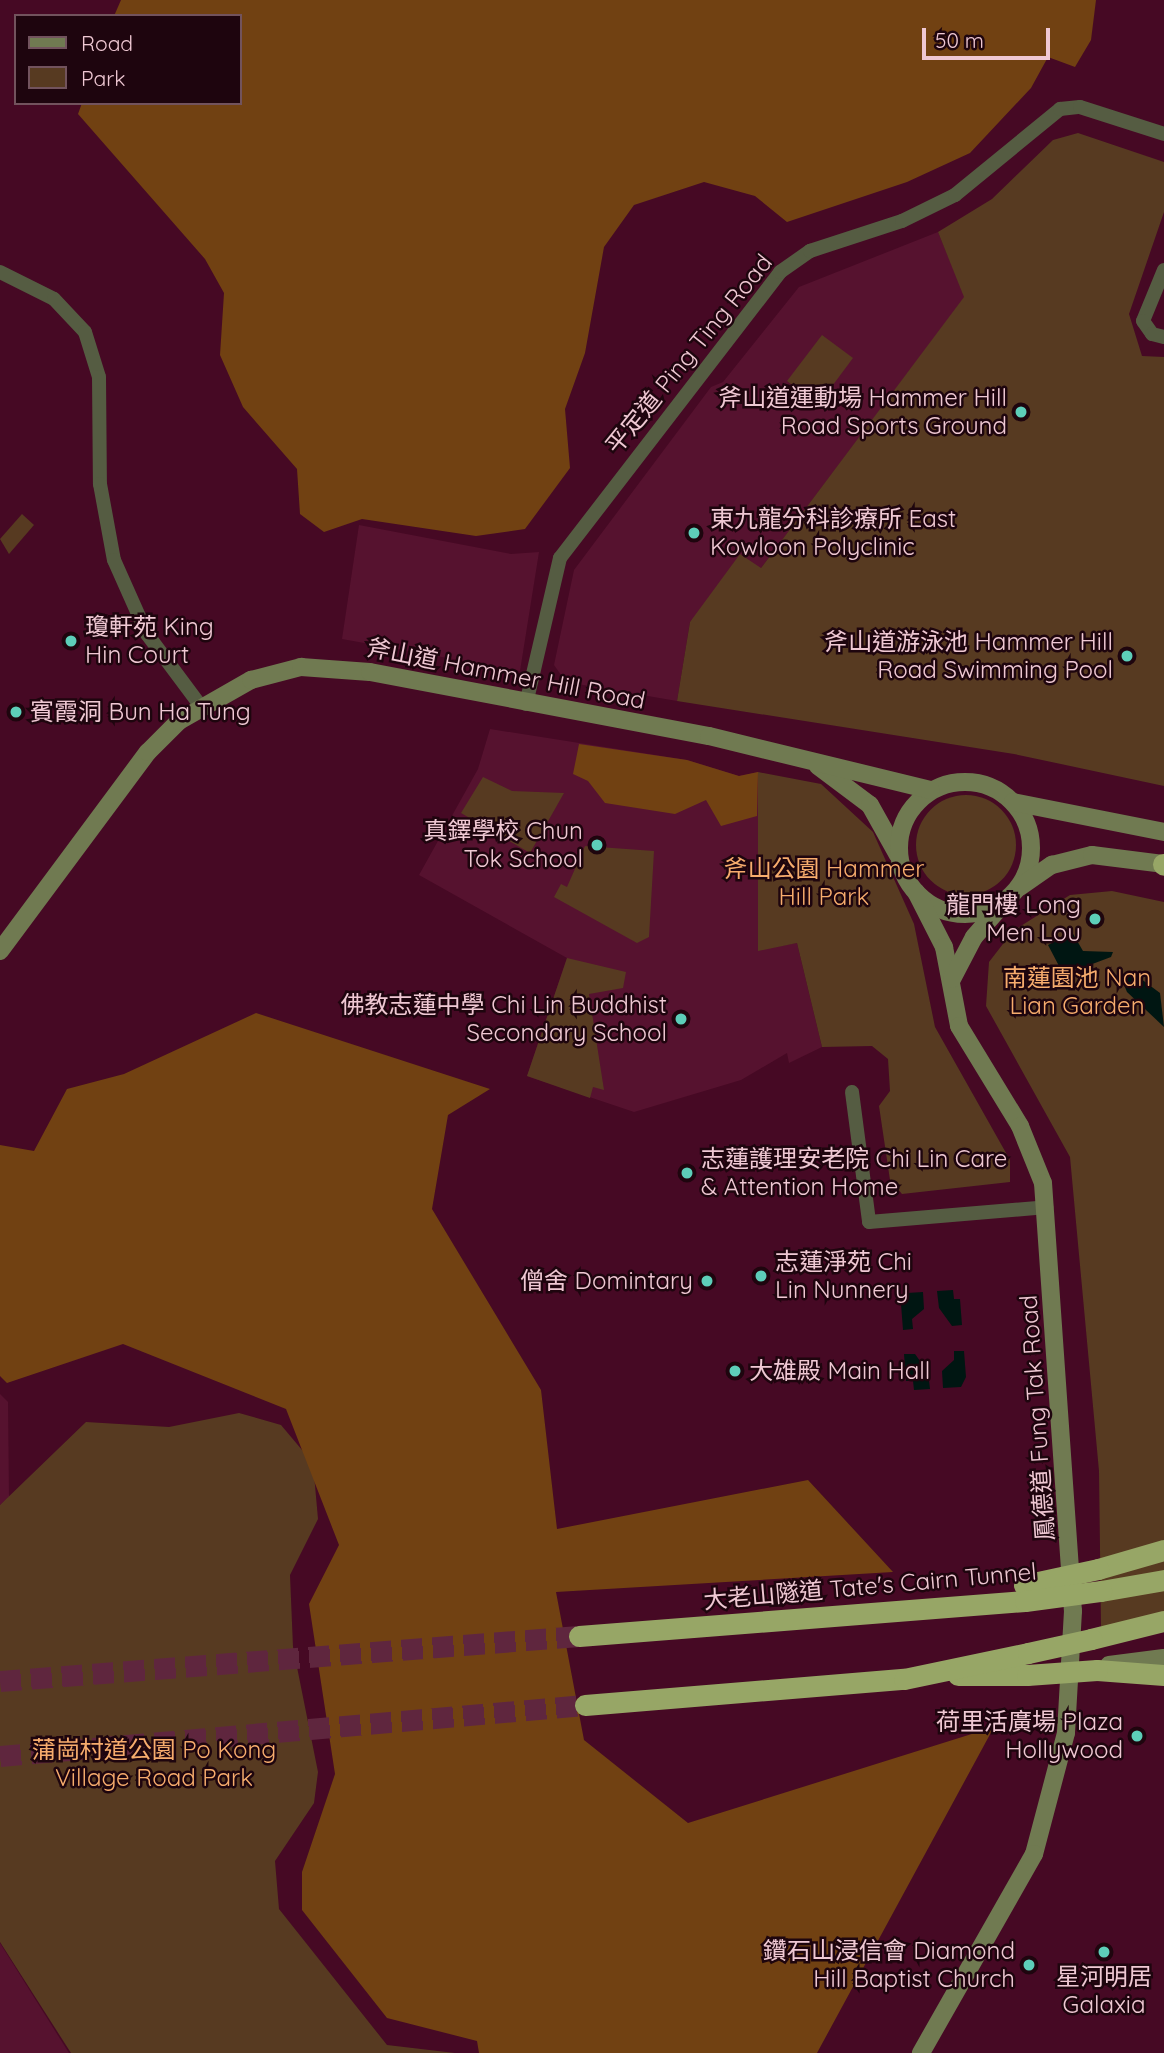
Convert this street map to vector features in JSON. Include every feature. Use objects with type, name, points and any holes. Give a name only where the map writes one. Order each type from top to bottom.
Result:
[{"type":"highway","points":[[1025,1593],[1164,1550]]},
{"type":"highway","name":"大老山隧道 Tate's Cairn Tunnel","points":[[579,1636],[965,1608],[1025,1593],[1164,1580]]},
{"type":"highway","points":[[942,1674],[1164,1621]]},
{"type":"highway","points":[[585,1705],[942,1674],[1164,1675]]},
{"type":"main road","name":"斧山道 Hammer Hill Road","points":[[0,951],[148,752],[200,705],[251,680],[333,667],[807,758],[931,790]]},
{"type":"main road","name":"斧山道 Hammer Hill Road","points":[[807,758],[870,805],[900,860]]},
{"type":"main road","points":[[1164,832],[1013,802],[974,782],[931,790],[905,820],[900,860],[916,891],[960,914],[1012,894],[1073,858],[1110,855],[1164,864]]},
{"type":"main road","points":[[951,979],[974,937],[1012,894],[1031,844],[1013,802]]},
{"type":"main road","name":"鳳德道 Fung Tak Road","points":[[916,891],[936,925],[951,979],[959,1026],[1034,1155],[1046,1207],[1069,1518],[1070,1668],[1066,1733],[1034,1853],[922,2053]]},
{"type":"main road","points":[[1070,1668],[1164,1658]]},
{"type":"street","name":"平定道 Ping Ting Road","points":[[526,705],[560,558],[768,285],[810,251],[902,221],[955,195],[1003,162],[1054,111],[1085,109],[1164,134]]},
{"type":"street","points":[[0,272],[54,299],[85,332],[99,377],[100,484],[114,560],[147,635],[200,705]]},
{"type":"street","points":[[1163,277],[1143,321],[1152,334],[1164,337]]},
{"type":"street","points":[[852,1091],[869,1222],[1046,1207]]},
{"type":"shaded area","points":[[121,0],[1096,0],[1091,40],[1075,67],[1048,57],[1031,88],[970,153],[907,182],[787,222],[755,196],[704,182],[634,205],[604,247],[585,353],[565,409],[570,468],[525,529],[476,536],[362,519],[324,532],[300,514],[297,469],[243,407],[220,355],[224,293],[205,259],[78,114],[81,105],[242,105],[242,14],[115,14]]},
{"type":"shaded area","points":[[938,232],[965,297],[761,568],[690,622],[677,701],[566,682],[554,665],[574,570],[711,387],[723,382],[799,287]]},
{"type":"shaded area","points":[[359,525],[511,554],[539,552],[520,671],[342,639]]},
{"type":"shaded area","name":"真鐸學校 Chun Tok School","points":[[490,729],[687,760],[739,776],[758,772],[758,950],[797,943],[822,1047],[789,1063],[787,1053],[741,1080],[634,1112],[527,1076],[567,958],[419,875],[478,769]]},
{"type":"shaded area","points":[[579,744],[687,760],[739,776],[758,772],[757,816],[721,826],[706,800],[675,814],[605,803],[588,781],[573,774]]},
{"type":"shaded area","points":[[1072,932],[1083,951],[1113,952],[1111,957],[1079,969],[1059,966],[1048,945]]},
{"type":"shaded area","points":[[1133,973],[1160,993],[1164,1027],[1127,992],[1120,975]]},
{"type":"shaded area","points":[[256,1013],[490,1089],[448,1115],[432,1209],[541,1390],[557,1529],[808,1480],[893,1572],[556,1592],[584,1740],[688,1823],[994,1727],[817,2053],[479,2053],[477,2041],[387,2018],[302,1910],[302,1872],[335,1774],[309,1604],[339,1545],[286,1409],[123,1344],[7,1383],[0,1376],[0,1145],[34,1151],[67,1089],[124,1074]]},
{"type":"shaded area","points":[[953,1290],[954,1299],[960,1299],[962,1325],[952,1326],[939,1308],[937,1291]]},
{"type":"shaded area","points":[[923,1292],[924,1309],[912,1319],[913,1329],[903,1330],[901,1304],[907,1293]]},
{"type":"shaded area","points":[[954,1351],[964,1351],[966,1377],[961,1387],[943,1388],[942,1371],[954,1360]]},
{"type":"shaded area","points":[[904,1354],[915,1354],[928,1372],[930,1389],[914,1390],[913,1381],[906,1381]]},
{"type":"shaded area","points":[[0,1394],[8,1402],[9,1497],[0,1505]]},
{"type":"shaded area","points":[[0,1943],[69,2053],[0,2053]]},
{"type":"green space","name":"斧山道運動場 Hammer Hill Road Sports Ground","points":[[1078,133],[1164,162],[1164,212],[1129,314],[1142,356],[1164,357],[1164,786],[1014,754],[677,701],[690,622],[740,554],[761,568],[964,297],[938,232],[992,199],[1053,140]]},
{"type":"green space","points":[[822,335],[853,358],[818,405],[787,381]]},
{"type":"green space","points":[[22,514],[34,525],[9,554],[0,539]]},
{"type":"green space","name":"斧山公園 Hammer Hill Park","points":[[758,772],[821,784],[873,832],[914,924],[935,1027],[1010,1160],[1010,1182],[902,1194],[890,1180],[879,1106],[890,1091],[888,1059],[872,1046],[822,1047],[797,943],[758,951]]},
{"type":"green space","points":[[483,777],[512,791],[564,793],[530,853],[461,813]]},
{"type":"green space","points":[[966,795],[985,799],[1001,810],[1012,826],[1016,845],[1012,864],[1001,880],[985,891],[966,895],[947,891],[931,880],[920,864],[916,845],[920,826],[931,810],[947,799]]},
{"type":"green space","points":[[585,846],[654,851],[649,937],[637,943],[554,897],[561,884],[567,887]]},
{"type":"green space","name":"南蓮園池 Nan Lian Garden","points":[[1112,891],[1164,902],[1164,1630],[1101,1626],[1099,1471],[1070,1157],[986,1006],[989,962],[1013,931],[1070,895]]},
{"type":"green space","points":[[567,958],[626,972],[623,988],[589,994],[604,1090],[593,1087],[590,1098],[527,1076]]},
{"type":"green space","name":"蒲崗村道公園 Po Kong Village Road Park","points":[[239,1413],[281,1425],[313,1463],[318,1519],[290,1575],[293,1647],[318,1772],[314,1803],[275,1861],[279,1909],[387,2045],[455,2053],[71,2053],[0,1942],[0,1505],[86,1422],[169,1427]]},
{"type":"tunnel","points":[[0,1681],[579,1636]]},
{"type":"tunnel","points":[[0,1756],[585,1705]]},
{"type":"place","name":"斧山道運動場 Hammer Hill Road Sports Ground","points":[[1021,412]]},
{"type":"place","name":"東九龍分科診療所 East Kowloon Polyclinic","points":[[694,533]]},
{"type":"place","name":"瓊軒苑 King Hin Court","points":[[71,641]]},
{"type":"place","name":"斧山道游泳池 Hammer Hill Road Swimming Pool","points":[[1127,656]]},
{"type":"place","name":"賓霞洞 Bun Ha Tung","points":[[16,712]]},
{"type":"place","name":"真鐸學校 Chun Tok School","points":[[597,845]]},
{"type":"place","name":"龍門樓 Long Men Lou","points":[[1095,919]]},
{"type":"place","name":"佛教志蓮中學 Chi Lin Buddhist Secondary School","points":[[681,1019]]},
{"type":"place","name":"志蓮護理安老院 Chi Lin Care & Attention Home","points":[[687,1173]]},
{"type":"place","name":"志蓮淨苑 Chi Lin Nunnery","points":[[761,1276]]},
{"type":"place","name":"僧舍 Domintary","points":[[707,1281]]},
{"type":"place","name":"大雄殿 Main Hall","points":[[735,1371]]},
{"type":"place","name":"荷里活廣場 Plaza Hollywood","points":[[1137,1736]]},
{"type":"place","name":"星河明居 Galaxia","points":[[1104,1952]]},
{"type":"place","name":"鑽石山浸信會 Diamond Hill Baptist Church","points":[[1029,1965]]}]
